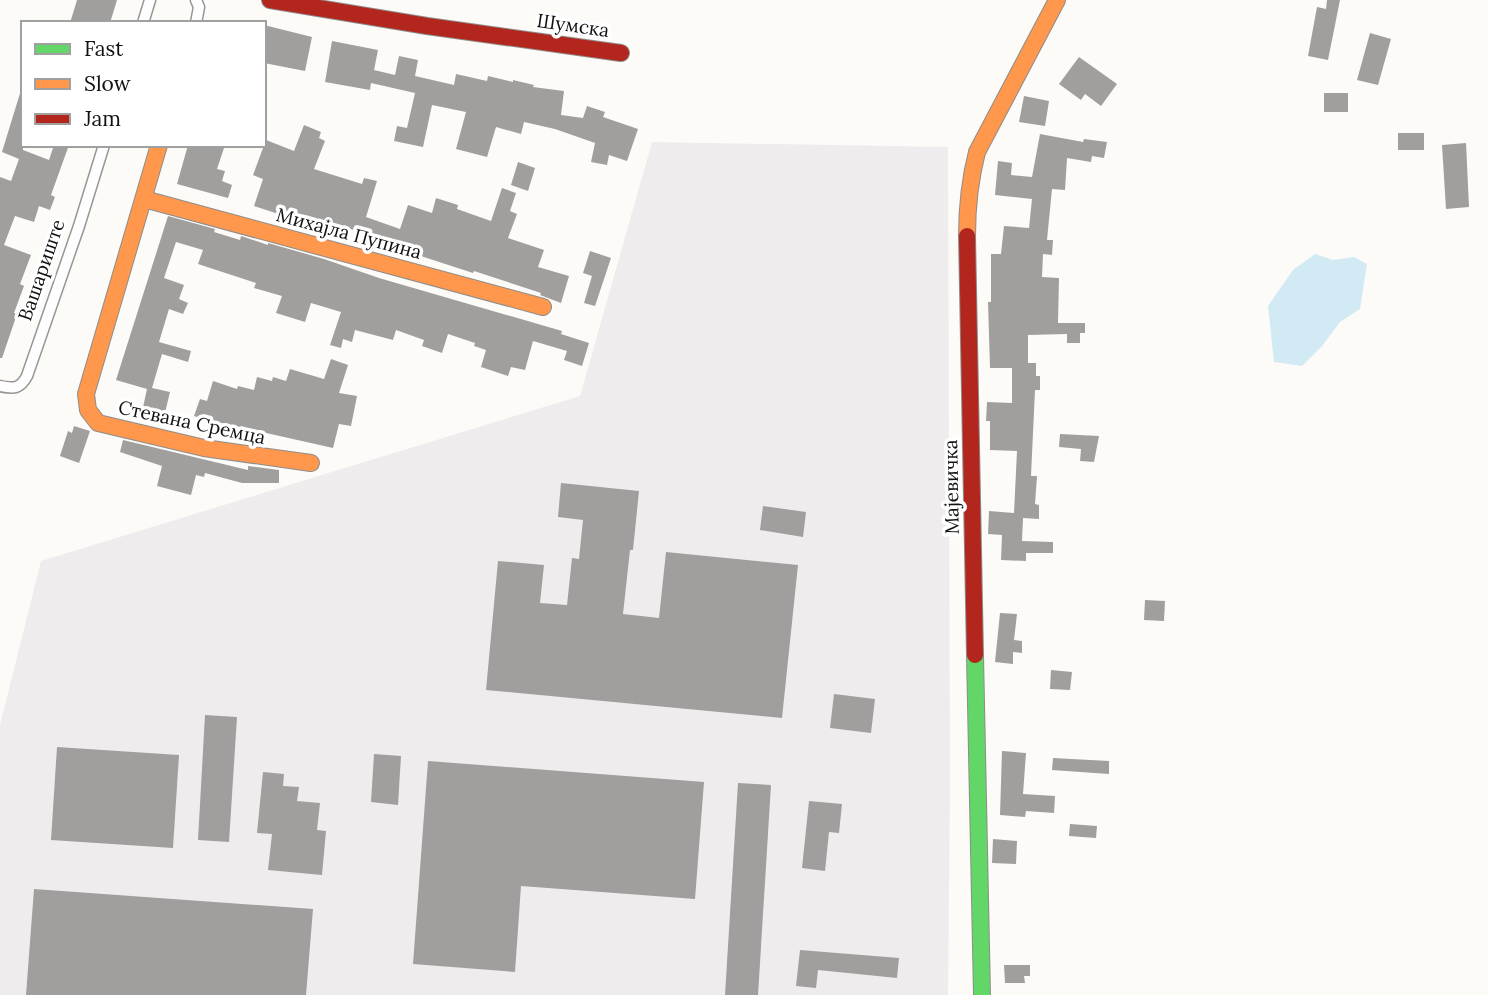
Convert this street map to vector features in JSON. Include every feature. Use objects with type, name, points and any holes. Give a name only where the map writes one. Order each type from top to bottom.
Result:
[{"type":"street","points":[[145,21],[150,0]]},
{"type":"street","points":[[196,0],[199,7],[196,21]]},
{"type":"street","name":"Шумска","points":[[270,0],[427,26],[621,53]]},
{"type":"street","name":"Мајевичка","points":[[982,995],[967,214],[972,171],[985,134],[1057,0]]},
{"type":"street","name":"Вашариште","points":[[0,386],[17,389],[27,376],[103,147]]},
{"type":"street","points":[[144,199],[158,147]]},
{"type":"street","name":"Михајла Пупина","points":[[144,199],[543,307]]},
{"type":"street","name":"Стевана Сремца","points":[[144,199],[86,394],[86,409],[90,416],[97,423],[223,452],[311,463]]},
{"type":"shaded area","points":[[652,142],[948,147],[948,995],[0,995],[0,725],[41,561],[580,396]]},
{"type":"water","points":[[1315,254],[1333,260],[1354,257],[1367,264],[1360,309],[1340,322],[1302,366],[1274,362],[1268,306],[1293,270]]},
{"type":"building","points":[[77,0],[117,0],[111,21],[71,21]]},
{"type":"building","points":[[1327,0],[1340,0],[1328,60],[1308,56],[1317,7],[1326,9]]},
{"type":"building","points":[[266,26],[312,37],[305,71],[266,63]]},
{"type":"building","points":[[1370,33],[1391,39],[1378,85],[1357,80]]},
{"type":"building","points":[[332,41],[378,50],[374,70],[395,75],[399,56],[418,60],[415,76],[454,85],[456,74],[487,81],[488,76],[564,91],[561,115],[583,118],[587,106],[605,112],[603,117],[638,129],[627,161],[609,155],[607,165],[591,162],[595,143],[524,122],[521,134],[496,127],[487,157],[456,149],[466,112],[432,105],[423,147],[394,141],[397,126],[407,128],[415,93],[371,83],[370,90],[325,82]]},
{"type":"building","points":[[1079,57],[1117,84],[1101,106],[1085,94],[1081,100],[1059,84]]},
{"type":"building","points":[[21,90],[23,150],[49,160],[53,147],[68,147],[51,195],[55,197],[50,210],[39,206],[34,222],[15,216],[4,245],[31,255],[20,284],[24,286],[14,313],[17,314],[0,358],[0,177],[11,181],[19,159],[2,152]]},
{"type":"building","points":[[1324,93],[1348,93],[1348,112],[1324,112]]},
{"type":"building","points":[[1024,96],[1049,101],[1045,126],[1019,122]]},
{"type":"building","points":[[304,125],[321,132],[319,138],[325,141],[314,169],[362,184],[364,178],[377,181],[366,217],[400,229],[408,205],[432,213],[436,198],[491,221],[502,188],[516,193],[510,211],[517,214],[508,238],[544,250],[538,267],[569,276],[561,303],[540,295],[541,293],[474,271],[473,273],[387,245],[385,248],[369,242],[371,235],[333,224],[331,229],[254,206],[263,179],[253,175],[263,147],[266,147],[266,140],[294,151]]},
{"type":"building","points":[[1398,133],[1424,133],[1424,150],[1398,150]]},
{"type":"building","points":[[1040,134],[1083,142],[1084,139],[1107,142],[1104,158],[1092,156],[1091,162],[1067,158],[1065,190],[1052,189],[1047,240],[1053,240],[1052,255],[1043,254],[1042,277],[1059,278],[1058,323],[1085,323],[1085,333],[1080,333],[1080,343],[1067,343],[1067,334],[1028,335],[1028,363],[1036,363],[1036,376],[1040,376],[1040,390],[1035,390],[1031,476],[1037,476],[1035,504],[1039,505],[1039,519],[1023,518],[1022,541],[1053,542],[1053,553],[1026,553],[1026,561],[1001,560],[1002,535],[988,534],[989,511],[1014,513],[1017,451],[990,450],[990,421],[986,421],[987,402],[1012,403],[1012,368],[990,368],[988,302],[991,302],[991,254],[1001,254],[1004,226],[1029,228],[1032,199],[995,195],[998,161],[1012,163],[1011,175],[1032,177]]},
{"type":"building","points":[[1466,143],[1469,207],[1446,209],[1442,145]]},
{"type":"building","points":[[187,147],[224,147],[217,169],[225,171],[222,181],[232,185],[228,198],[177,184]]},
{"type":"building","points":[[518,162],[535,168],[528,191],[511,185]]},
{"type":"building","points":[[168,216],[215,229],[214,232],[240,240],[241,236],[268,243],[562,331],[561,334],[589,343],[582,366],[564,360],[567,351],[533,341],[525,370],[511,367],[508,376],[481,367],[486,350],[474,346],[475,343],[448,334],[442,353],[422,346],[424,340],[396,330],[393,340],[355,330],[352,342],[343,339],[341,348],[330,345],[341,312],[311,303],[305,322],[276,313],[282,296],[254,288],[256,283],[198,264],[203,250],[176,242],[164,278],[184,285],[179,299],[188,303],[183,314],[169,309],[159,342],[191,351],[188,362],[162,354],[152,388],[170,392],[164,417],[142,412],[147,389],[116,380]]},
{"type":"building","points":[[590,251],[611,258],[595,306],[584,303],[592,276],[583,273]]},
{"type":"building","points":[[331,359],[348,365],[339,393],[357,396],[351,426],[339,424],[333,448],[194,416],[200,399],[207,401],[213,381],[237,389],[238,386],[254,390],[257,377],[272,381],[273,377],[286,381],[290,369],[324,379]]},
{"type":"building","points":[[74,426],[90,431],[79,463],[60,456],[68,431],[72,433]]},
{"type":"building","points":[[1060,434],[1099,436],[1094,462],[1080,461],[1081,449],[1059,447]]},
{"type":"building","points":[[123,440],[248,470],[248,466],[279,470],[279,483],[242,483],[205,473],[204,477],[196,475],[191,495],[157,486],[162,466],[120,452]]},
{"type":"building","points":[[561,483],[639,491],[623,614],[659,618],[666,552],[798,565],[782,718],[486,690],[498,561],[544,565],[540,603],[567,605],[572,558],[579,559],[583,520],[558,517]]},
{"type":"building","points":[[763,506],[806,512],[803,537],[760,530]]},
{"type":"building","points":[[1145,600],[1165,601],[1164,621],[1144,620]]},
{"type":"building","points":[[1000,613],[1017,614],[1014,640],[1022,641],[1022,653],[1013,652],[1013,664],[995,662]]},
{"type":"building","points":[[1051,670],[1072,672],[1070,690],[1050,689]]},
{"type":"building","points":[[834,694],[875,699],[871,733],[830,728]]},
{"type":"building","points":[[205,715],[237,717],[229,842],[198,840]]},
{"type":"building","points":[[57,747],[179,755],[173,848],[51,840]]},
{"type":"building","points":[[1002,751],[1026,753],[1023,794],[1055,796],[1054,813],[1026,811],[1025,817],[1000,815]]},
{"type":"building","points":[[374,754],[401,756],[398,805],[371,802]]},
{"type":"building","points":[[1053,758],[1109,761],[1109,774],[1052,770]]},
{"type":"building","points":[[428,761],[704,782],[695,899],[521,886],[515,972],[413,964]]},
{"type":"building","points":[[263,772],[284,774],[283,786],[299,787],[297,801],[320,803],[317,830],[326,831],[322,875],[268,870],[272,834],[257,833]]},
{"type":"building","points":[[738,783],[771,785],[758,995],[725,995]]},
{"type":"building","points":[[809,801],[842,804],[839,833],[829,832],[825,871],[802,868]]},
{"type":"building","points":[[1070,824],[1097,826],[1096,838],[1069,836]]},
{"type":"building","points":[[993,839],[1017,841],[1016,864],[992,863]]},
{"type":"building","points":[[34,889],[313,909],[306,995],[26,995]]},
{"type":"building","points":[[800,950],[899,958],[897,978],[818,970],[816,988],[796,986]]},
{"type":"building","points":[[1004,965],[1030,965],[1030,976],[1024,976],[1025,983],[1005,983]]},
{"type":"traffic: fast","points":[[975,655],[982,995]]},
{"type":"traffic: slow","points":[[967,236],[969,193],[977,152],[1057,0]]},
{"type":"traffic: slow","points":[[158,147],[86,394],[88,410],[98,423],[204,448],[311,463]]},
{"type":"traffic: slow","points":[[144,199],[543,307]]},
{"type":"traffic: jam","points":[[270,0],[427,26],[621,53]]},
{"type":"traffic: jam","points":[[967,236],[975,655]]}]
